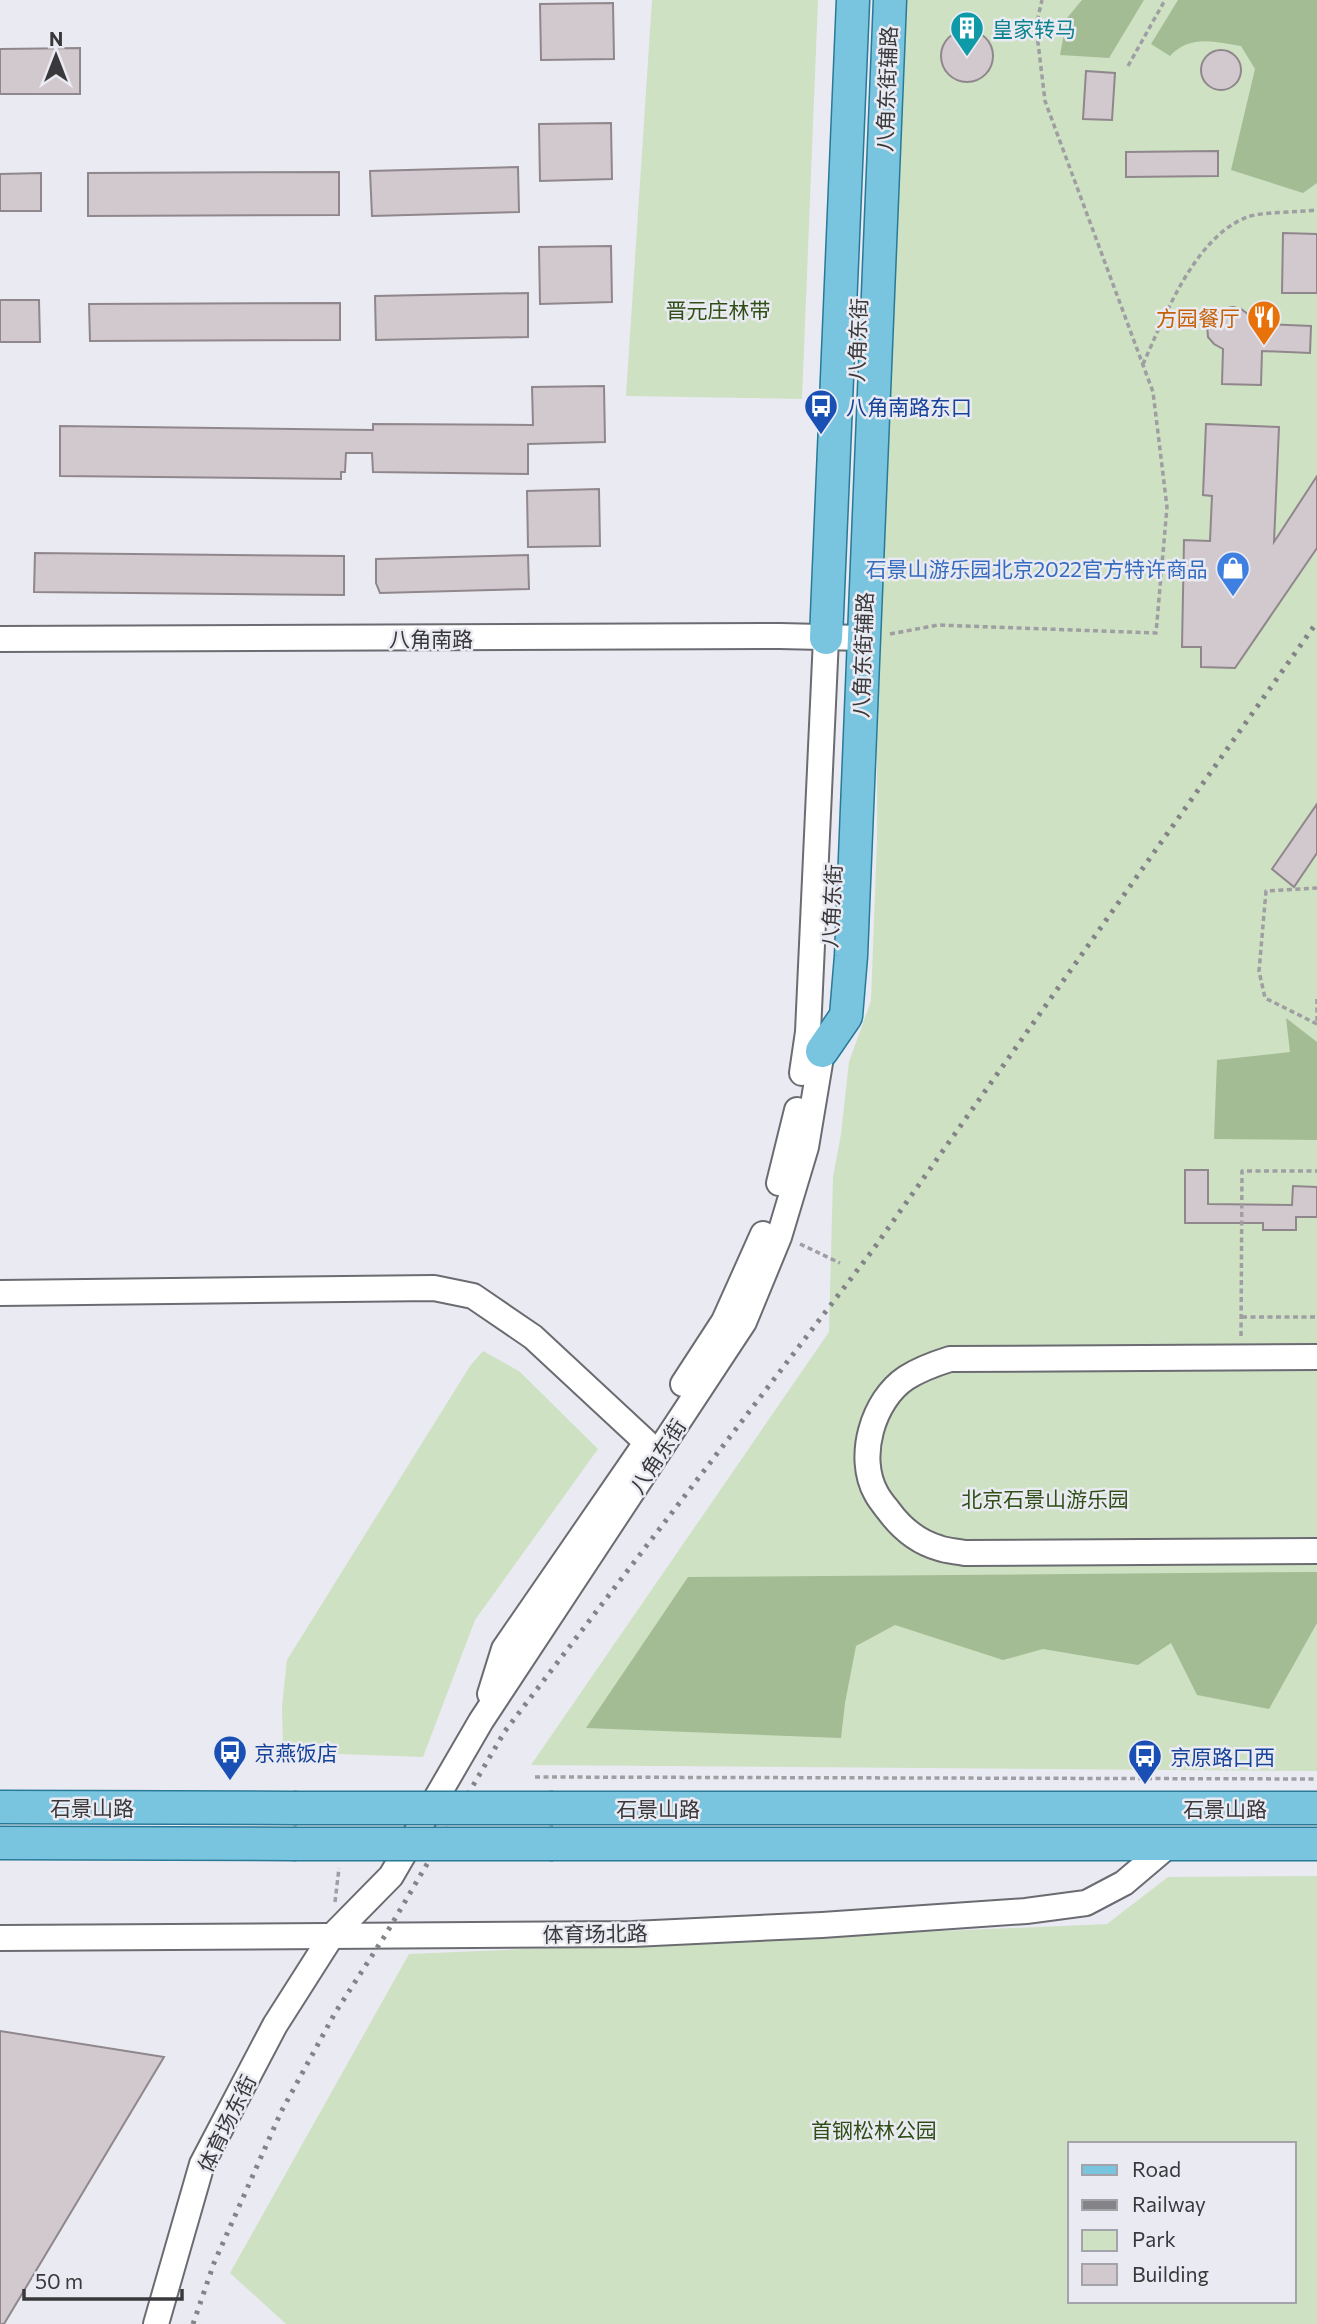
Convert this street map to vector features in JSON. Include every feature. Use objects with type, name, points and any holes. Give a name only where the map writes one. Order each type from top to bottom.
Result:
[{"type":"main road","name":"八角东街","points":[[844,638],[853,0]]},
{"type":"main road","name":"八角东街","points":[[821,1051],[827,985],[844,638],[871,0]]},
{"type":"main road","name":"八角东街辅路","points":[[844,638],[890,0]]},
{"type":"main road","name":"石景山路","points":[[0,1807],[1317,1808]]},
{"type":"main road","name":"石景山路","points":[[0,1843],[1317,1844]]},
{"type":"street","name":"八角南路","points":[[0,639],[844,638]]},
{"type":"street","name":"八角东街","points":[[481,1721],[504,1649],[646,1442],[724,1321],[764,1232],[797,1112],[808,1032],[844,638]]},
{"type":"street","name":"八角东街","points":[[331,1937],[391,1875],[481,1721],[744,1322],[779,1237],[802,1160],[821,1051]]},
{"type":"street","points":[[0,1293],[434,1288],[473,1296],[533,1337],[646,1442]]},
{"type":"street","points":[[1317,1357],[950,1359],[928,1365],[904,1379],[882,1402],[871,1430],[867,1464],[875,1492],[897,1523],[916,1538],[939,1549],[965,1553],[1317,1551]]},
{"type":"street","name":"体育场北路","points":[[0,1938],[633,1934],[1026,1911],[1086,1903],[1124,1883],[1170,1844]]},
{"type":"street","name":"体育场东街","points":[[156,2324],[202,2164],[275,2025],[331,1937]]},
{"type":"path","points":[[844,638],[938,625],[1156,633],[1167,507],[1153,392],[1045,101],[1036,26],[1042,0]]},
{"type":"path","points":[[1128,66],[1165,0]]},
{"type":"path","points":[[1143,364],[1184,277],[1221,233],[1248,216],[1317,210]]},
{"type":"path","points":[[1317,888],[1266,891],[1259,971],[1265,998],[1317,1024],[1317,999]]},
{"type":"path","points":[[1241,1357],[1242,1171],[1317,1171]]},
{"type":"path","points":[[802,1245],[840,1263]]},
{"type":"path","points":[[1241,1317],[1317,1317]]},
{"type":"path","points":[[535,1777],[1317,1779]]},
{"type":"path","points":[[334,1912],[339,1866]]},
{"type":"green space","name":"晋元庄林带","points":[[652,0],[818,0],[802,399],[626,396]]},
{"type":"green space","name":"北京石景山游乐园","points":[[900,0],[1317,0],[1317,1771],[531,1765],[829,1332],[833,1177],[849,1062],[871,1001],[877,840],[877,696]]},
{"type":"green space","points":[[1082,0],[1144,0],[1109,58],[1060,55],[1067,18]]},
{"type":"green space","points":[[1178,0],[1317,0],[1317,183],[1303,193],[1231,170],[1255,69],[1241,46],[1195,42],[1178,49],[1170,56],[1151,44]]},
{"type":"green space","points":[[1286,1018],[1317,1042],[1317,1140],[1214,1139],[1217,1060],[1290,1052]]},
{"type":"green space","points":[[483,1351],[519,1371],[598,1449],[475,1620],[423,1757],[283,1752],[282,1706],[287,1660],[470,1366]]},
{"type":"green space","points":[[1317,1572],[1317,1623],[1269,1709],[1197,1695],[1171,1643],[1138,1665],[1043,1649],[1003,1660],[895,1625],[856,1646],[841,1738],[586,1728],[688,1577]]},
{"type":"green space","name":"首钢松林公园","points":[[1317,1876],[1317,2324],[286,2324],[230,2273],[409,1954],[1107,1924],[1168,1877]]},
{"type":"building","points":[[613,3],[614,59],[541,60],[540,4]]},
{"type":"building","name":"皇家转马","points":[[967,30],[977,32],[985,38],[991,46],[991,66],[985,74],[977,80],[967,82],[957,80],[949,74],[943,66],[941,56],[943,46],[949,38],[957,32]]},
{"type":"building","points":[[80,48],[80,94],[0,94],[0,49]]},
{"type":"building","points":[[1221,50],[1229,51],[1235,56],[1240,62],[1240,78],[1235,84],[1229,89],[1221,90],[1213,89],[1207,84],[1202,78],[1201,70],[1202,62],[1207,56],[1213,51]]},
{"type":"building","points":[[1086,71],[1115,73],[1112,120],[1083,119]]},
{"type":"building","points":[[611,123],[612,179],[540,181],[539,124]]},
{"type":"building","points":[[1218,151],[1218,176],[1126,177],[1126,152]]},
{"type":"building","points":[[518,167],[519,212],[372,216],[370,171]]},
{"type":"building","points":[[339,172],[339,215],[88,216],[88,173]]},
{"type":"building","points":[[41,173],[41,211],[0,211],[0,174]]},
{"type":"building","points":[[1283,233],[1317,234],[1317,293],[1282,293]]},
{"type":"building","points":[[611,246],[612,302],[540,304],[539,247]]},
{"type":"building","points":[[528,293],[528,337],[376,340],[375,296]]},
{"type":"building","points":[[0,300],[39,300],[40,342],[0,342]]},
{"type":"building","points":[[340,303],[340,340],[90,341],[89,304]]},
{"type":"building","name":"方园餐厅","points":[[1233,307],[1241,309],[1261,324],[1311,326],[1310,353],[1262,351],[1261,385],[1222,384],[1223,349],[1208,337],[1207,324],[1212,315]]},
{"type":"building","points":[[604,386],[605,442],[528,444],[528,474],[373,472],[372,453],[346,453],[345,472],[341,472],[341,479],[60,476],[60,426],[373,430],[373,424],[533,425],[532,387]]},
{"type":"building","points":[[1206,424],[1279,427],[1274,542],[1317,476],[1317,548],[1235,668],[1201,667],[1201,647],[1182,647],[1184,540],[1210,541],[1212,496],[1203,495]]},
{"type":"building","points":[[599,489],[600,546],[528,547],[527,491]]},
{"type":"building","points":[[35,553],[344,556],[344,595],[34,592]]},
{"type":"building","points":[[528,555],[529,589],[380,593],[376,583],[376,559]]},
{"type":"building","points":[[1317,804],[1317,853],[1294,887],[1272,869]]},
{"type":"building","points":[[1185,1170],[1208,1170],[1208,1204],[1292,1205],[1293,1186],[1317,1187],[1317,1217],[1296,1217],[1296,1230],[1263,1230],[1263,1223],[1185,1223]]},
{"type":"building","points":[[0,2031],[164,2057],[4,2324],[0,2324]]},
{"type":"railway","points":[[193,2324],[214,2263],[281,2112],[335,2013],[386,1934],[505,1731],[872,1251],[1317,622]]},
{"type":"place","name":"皇家转马","points":[[967,58]]},
{"type":"place","name":"方园餐厅","points":[[1264,347]]},
{"type":"place","name":"八角南路东口","points":[[821,436]]},
{"type":"place","name":"石景山游乐园北京2022官方特许商品","points":[[1233,598]]},
{"type":"place","name":"京燕饭店","points":[[230,1782]]},
{"type":"place","name":"京原路口西","points":[[1145,1786]]}]
